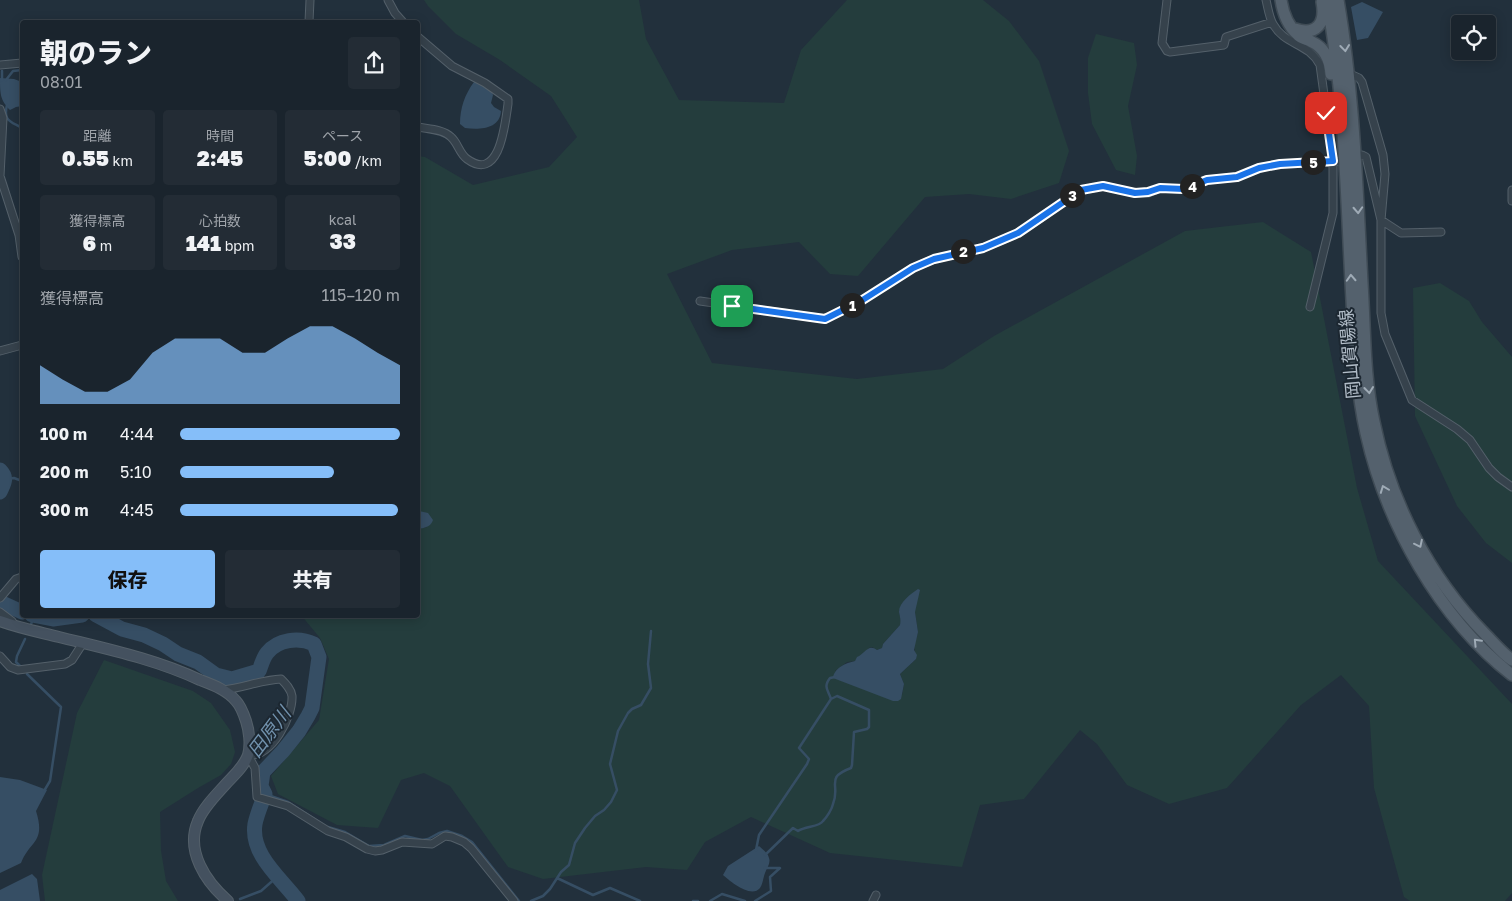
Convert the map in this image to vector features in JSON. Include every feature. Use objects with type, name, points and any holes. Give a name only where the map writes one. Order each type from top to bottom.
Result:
[{"type":"main road","name":"岡山賀陽線","points":[[1281,0],[1283,12],[1298,36],[1313,42],[1323,49],[1329,60],[1335,111],[1344,148]]},
{"type":"main road","points":[[1293,28],[1303,32],[1310,32],[1315,29],[1322,22],[1322,0]]},
{"type":"main road","name":"岡山賀陽線","points":[[1336,1],[1348,74],[1344,159],[1374,422],[1386,468],[1398,502],[1418,542],[1442,583],[1471,619],[1512,660]]},
{"type":"main road","name":"岡山賀陽線","points":[[1336,1],[1335,46],[1344,148],[1356,358],[1366,434],[1376,470],[1408,547],[1431,586],[1464,629],[1500,666],[1512,675]]},
{"type":"main road","points":[[0,622],[134,656],[177,669],[223,690],[236,701],[247,722],[249,735],[248,755],[237,773],[201,815],[197,822],[194,836],[199,865],[209,882],[228,901]]},
{"type":"street","points":[[309,20],[310,0]]},
{"type":"street","points":[[388,0],[401,20]]},
{"type":"street","points":[[1167,0],[1162,43],[1167,51],[1170,52],[1224,45],[1226,37],[1272,22]]},
{"type":"street","points":[[1266,0],[1272,22],[1287,40],[1306,48],[1315,56],[1320,66],[1344,159],[1310,307]]},
{"type":"street","points":[[420,39],[452,66],[485,83],[508,99],[498,151],[491,162],[484,165],[467,159],[451,136],[438,130],[420,127]]},
{"type":"street","points":[[0,65],[20,63]]},
{"type":"street","points":[[1348,74],[1359,78],[1362,82],[1383,155],[1385,174],[1381,220],[1382,320],[1385,334],[1412,400],[1457,429],[1470,440],[1489,468],[1512,487]]},
{"type":"street","points":[[0,109],[3,118],[0,176],[20,242]]},
{"type":"street","points":[[700,300],[825,319],[861,301],[913,268],[934,259],[983,248],[1018,233],[1081,190],[1103,186],[1135,193],[1148,192],[1160,188],[1184,189],[1207,180],[1237,177],[1259,168],[1280,164],[1344,159],[1362,155],[1366,157],[1381,220],[1401,233],[1441,232]]},
{"type":"street","points":[[1512,190],[1512,201]]},
{"type":"street","points":[[0,351],[20,346]]},
{"type":"street","points":[[1,597],[20,578]]},
{"type":"street","points":[[0,612],[12,620],[14,626]]},
{"type":"street","points":[[0,656],[10,667],[18,670],[65,664],[72,660],[83,643]]},
{"type":"street","points":[[223,690],[238,689],[267,680],[281,679],[290,690],[292,696],[290,710],[285,725],[273,743],[265,750],[255,756],[248,755]]},
{"type":"street","points":[[248,755],[255,768],[257,797],[288,806],[328,831],[346,837],[367,849],[376,851],[402,842],[432,844],[445,836],[452,837],[464,842],[471,848],[514,901]]},
{"type":"green space","points":[[424,0],[639,0],[646,39],[679,100],[784,103],[801,50],[847,0],[983,0],[1009,21],[1039,61],[1069,151],[1059,183],[1011,199],[969,194],[925,197],[858,276],[830,274],[799,242],[732,250],[667,274],[712,363],[857,379],[943,369],[994,336],[1185,231],[1263,222],[1311,252],[1357,488],[1378,561],[1512,704],[1512,893],[1505,901],[1410,901],[1404,897],[1374,788],[1369,706],[1341,675],[1301,705],[1227,788],[1169,804],[1127,785],[1097,744],[1080,730],[1024,799],[980,805],[962,867],[830,853],[751,817],[705,842],[687,870],[646,867],[543,879],[508,867],[450,786],[424,773],[401,780],[378,828],[337,825],[278,794],[271,776],[319,720],[329,659],[320,638],[303,618],[420,618],[420,529],[427,527],[420,512],[420,156],[425,157],[473,185],[549,167],[577,137],[551,96],[500,60],[456,34]],"holes":[[[899,610],[915,612],[918,632],[914,645],[916,659],[900,674],[904,684],[902,695],[835,671],[847,662],[855,661],[869,648],[872,647],[877,650],[882,648],[883,644],[900,625]]]},
{"type":"green space","points":[[1096,34],[1134,43],[1137,65],[1128,106],[1137,156],[1135,175],[1116,170],[1092,124],[1088,93],[1088,58]]},
{"type":"green space","points":[[1440,283],[1469,301],[1482,322],[1512,357],[1512,563],[1486,543],[1457,506],[1415,416],[1413,288]]},
{"type":"green space","points":[[104,660],[193,691],[211,703],[230,730],[235,752],[231,764],[221,775],[160,812],[161,851],[166,881],[178,901],[45,901],[42,875],[77,713]]},
{"type":"water","points":[[1362,2],[1383,12],[1368,38],[1357,40],[1351,7]]},
{"type":"water","points":[[0,78],[20,81],[20,106],[10,110],[4,103],[0,88]]},
{"type":"water","points":[[474,82],[492,92],[491,103],[501,111],[497,122],[488,127],[477,129],[465,128],[460,124],[464,102]]},
{"type":"water","points":[[420,511],[428,513],[433,520],[425,528],[420,529]]},
{"type":"water","points":[[918,589],[920,590],[915,612],[918,632],[914,650],[917,655],[916,659],[900,674],[904,684],[901,699],[893,701],[833,678],[838,669],[855,661],[857,657],[869,648],[877,650],[882,648],[883,644],[900,625],[899,612],[901,605]]},
{"type":"water","points":[[0,777],[20,780],[47,790],[36,811],[39,829],[36,840],[21,863],[0,873]]},
{"type":"water","points":[[759,846],[766,853],[769,860],[760,888],[756,891],[746,890],[735,885],[723,875],[728,866]]},
{"type":"water","points":[[32,874],[37,879],[40,901],[0,901],[0,890]]},
{"type":"waterway","points":[[6,80],[13,71],[20,70]]},
{"type":"waterway","points":[[2,71],[2,80]]},
{"type":"waterway","points":[[7,105],[6,114],[8,120],[20,127]]},
{"type":"waterway","name":"田原川","points":[[0,470],[5,478],[0,492]]},
{"type":"waterway","points":[[6,479],[14,478],[20,480]]},
{"type":"waterway","points":[[15,577],[20,574]]},
{"type":"waterway","name":"田原川","points":[[0,602],[20,611]]},
{"type":"waterway","points":[[31,624],[34,618]]},
{"type":"waterway","name":"田原川","points":[[48,618],[60,618]]},
{"type":"waterway","name":"田原川","points":[[102,618],[122,629],[144,635],[163,644],[178,654],[198,662],[216,675],[232,679],[259,671],[267,653],[283,642],[302,640],[314,644],[319,657],[312,708],[299,731],[263,772],[261,786],[265,794],[255,824],[257,846],[262,856],[298,901]]},
{"type":"waterway","points":[[531,901],[543,896],[561,872],[569,865],[575,843],[595,816],[611,802],[617,790],[610,764],[618,731],[628,713],[641,705],[651,688],[648,664],[651,631]]},
{"type":"waterway","points":[[20,666],[16,662],[17,656],[25,639]]},
{"type":"waterway","points":[[27,674],[61,707],[50,781],[44,791]]},
{"type":"waterway","points":[[756,850],[759,835],[807,764],[809,759],[799,748],[831,699],[827,684],[830,678],[835,677]]},
{"type":"waterway","points":[[765,855],[793,828],[798,831],[819,824],[825,819],[832,808],[835,797],[835,783],[838,775],[851,768],[854,732],[869,727],[869,710],[837,696],[831,699]]},
{"type":"waterway","points":[[265,794],[288,802],[319,822]]},
{"type":"waterway","points":[[328,827],[345,832],[369,846],[384,845],[405,836],[422,840],[428,839],[447,831],[462,836],[472,842],[519,901]]},
{"type":"waterway","points":[[755,901],[771,891],[770,877],[780,868],[765,868]]},
{"type":"waterway","points":[[240,899],[261,891],[278,876]]},
{"type":"waterway","points":[[557,878],[593,895],[610,888],[640,901]]},
{"type":"waterway","points":[[710,901],[722,894],[745,901]]},
{"type":"waterway","points":[[693,901],[698,901]]},
{"type":"route","points":[[732,306],[825,319],[861,301],[913,268],[934,259],[983,248],[1018,233],[1081,190],[1103,186],[1135,193],[1148,192],[1160,188],[1184,189],[1207,180],[1237,177],[1259,168],[1280,164],[1333,161],[1326,113]]}]
